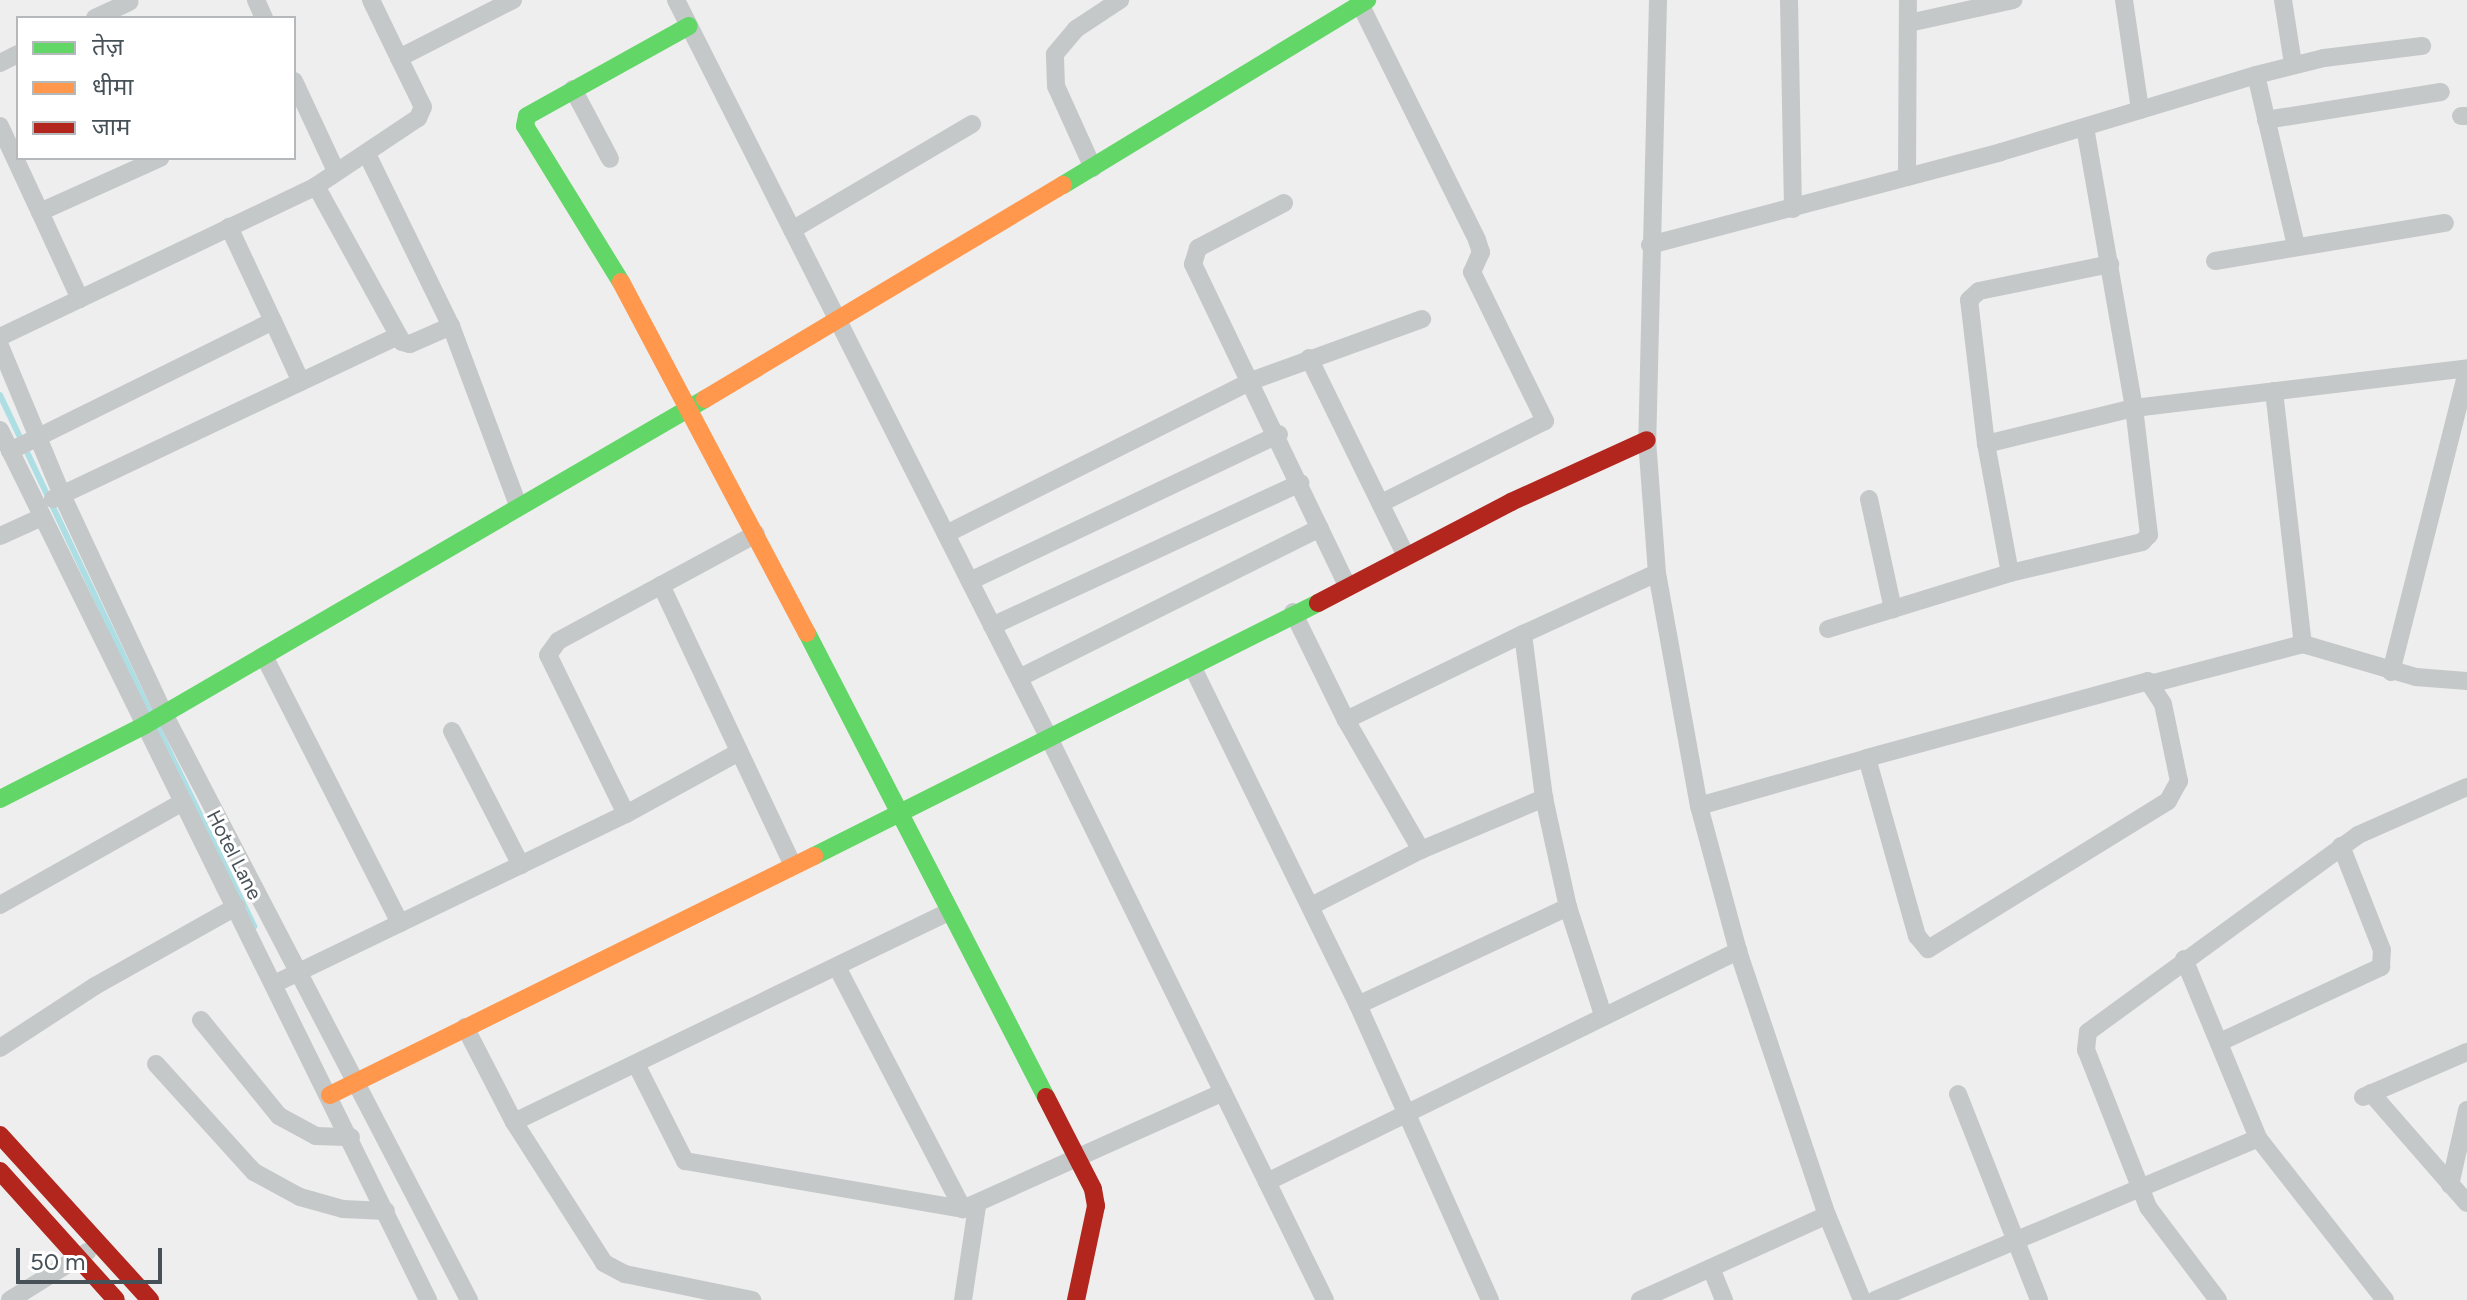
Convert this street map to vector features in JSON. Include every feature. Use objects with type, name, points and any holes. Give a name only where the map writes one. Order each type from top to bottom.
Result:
[{"type":"street","points":[[0,337],[316,186],[367,154],[422,112],[371,0]]},
{"type":"street","points":[[399,58],[513,0]]},
{"type":"street","points":[[676,0],[1048,736],[1325,1300]]},
{"type":"street","points":[[1093,168],[1056,86],[1055,54],[1076,29],[1120,0]]},
{"type":"street","points":[[1658,0],[1647,440],[1657,573],[1699,806],[1738,951],[1827,1215],[1862,1300]]},
{"type":"street","points":[[1789,0],[1793,209]]},
{"type":"street","points":[[1907,177],[1908,0]]},
{"type":"street","points":[[1909,23],[2013,0]]},
{"type":"street","points":[[2124,0],[2140,110]]},
{"type":"street","points":[[2283,0],[2293,64]]},
{"type":"street","points":[[0,799],[156,719],[518,505],[840,321],[1364,2],[1477,240],[1481,252],[1472,272],[1545,421],[1381,503]]},
{"type":"street","points":[[102,16],[132,7]]},
{"type":"street","points":[[689,26],[527,116],[525,126],[590,225],[685,408],[756,534],[1096,1197],[1076,1300]]},
{"type":"street","points":[[1650,245],[1793,209],[2085,127],[2293,64],[2422,46]]},
{"type":"street","points":[[2256,75],[2296,246]]},
{"type":"street","points":[[296,88],[336,171]]},
{"type":"street","points":[[573,89],[610,159]]},
{"type":"street","points":[[2266,120],[2441,92]]},
{"type":"street","points":[[792,230],[972,124]]},
{"type":"street","points":[[0,126],[80,299]]},
{"type":"street","points":[[1828,629],[2010,573],[2142,542],[2149,535],[2134,408],[2085,127]]},
{"type":"street","points":[[367,154],[451,326],[518,505]]},
{"type":"street","points":[[40,212],[156,160]]},
{"type":"street","points":[[316,186],[398,336],[410,344],[451,326]]},
{"type":"street","points":[[1284,203],[1198,248],[1193,258],[1279,434],[1347,586]]},
{"type":"street","points":[[2215,261],[2445,223]]},
{"type":"street","points":[[229,227],[301,382]]},
{"type":"street","points":[[2010,573],[1986,444],[1968,305],[1972,295],[2110,264]]},
{"type":"street","points":[[946,534],[1251,381],[1422,319]]},
{"type":"street","points":[[10,451],[273,321]]},
{"type":"street","points":[[0,536],[62,495],[398,336]]},
{"type":"street","points":[[0,346],[156,719],[344,1088],[469,1300]]},
{"type":"street","points":[[1309,358],[1406,556]]},
{"type":"street","points":[[1986,444],[2134,408],[2467,370],[2391,672]]},
{"type":"street","points":[[2274,391],[2303,644]]},
{"type":"street","name":"Hotel Lane","points":[[0,430],[40,512],[156,719],[183,802],[236,907],[288,977],[344,1088],[351,1137],[428,1300]]},
{"type":"street","points":[[970,581],[1279,434]]},
{"type":"street","points":[[344,1088],[1048,736],[1193,668],[1293,612],[1647,440]]},
{"type":"street","points":[[992,626],[1300,483]]},
{"type":"street","points":[[1869,499],[1893,609]]},
{"type":"street","points":[[1019,678],[1320,528]]},
{"type":"street","points":[[626,814],[548,655],[558,641],[756,534]]},
{"type":"street","points":[[1346,720],[1657,573]]},
{"type":"street","points":[[661,585],[792,863]]},
{"type":"street","points":[[1293,612],[1346,720],[1421,850]]},
{"type":"street","points":[[1523,634],[1544,798],[1568,907],[1603,1015]]},
{"type":"street","points":[[1699,806],[2142,681],[2154,683],[2303,644],[2391,672],[2467,681]]},
{"type":"street","points":[[264,656],[400,923]]},
{"type":"street","points":[[1193,668],[1313,905],[1490,1300]]},
{"type":"street","points":[[1867,758],[1917,936],[1928,949],[2175,795],[2179,781],[2154,683]]},
{"type":"street","points":[[452,731],[521,865]]},
{"type":"street","points":[[288,977],[626,814],[739,752]]},
{"type":"street","points":[[2218,1300],[2155,1218],[2139,1188],[2085,1040],[2096,1023],[2341,846],[2467,787]]},
{"type":"street","points":[[1313,905],[1421,850],[1544,798]]},
{"type":"street","points":[[0,905],[183,802]]},
{"type":"street","points":[[2220,1042],[2381,967],[2382,950],[2341,846]]},
{"type":"street","points":[[0,1048],[95,986],[236,907]]},
{"type":"street","points":[[1358,1005],[1568,907]]},
{"type":"street","points":[[514,1122],[838,969],[950,911]]},
{"type":"street","points":[[1267,1182],[1738,951]]},
{"type":"street","points":[[2184,959],[2258,1138],[2385,1300]]},
{"type":"street","points":[[838,969],[970,1208],[963,1300]]},
{"type":"street","points":[[201,1020],[279,1116],[316,1136],[351,1137]]},
{"type":"street","points":[[465,1027],[514,1122],[595,1253],[614,1270],[752,1300]]},
{"type":"street","points":[[2467,1052],[2367,1095],[2467,1203]]},
{"type":"street","points":[[156,1064],[254,1172],[300,1197],[343,1209],[386,1211]]},
{"type":"street","points":[[636,1064],[685,1161],[970,1208],[1223,1092]]},
{"type":"street","points":[[1958,1094],[2039,1300]]},
{"type":"street","points":[[2450,1185],[2467,1110]]},
{"type":"street","points":[[0,1135],[96,1245],[150,1300]]},
{"type":"street","points":[[1875,1300],[2258,1138]]},
{"type":"street","points":[[0,1171],[76,1261],[116,1300]]},
{"type":"street","points":[[1640,1300],[1827,1215]]},
{"type":"street","points":[[10,1300],[76,1261],[96,1245]]},
{"type":"street","points":[[1711,1268],[1724,1300]]},
{"type":"waterway","points":[[0,395],[151,714]]},
{"type":"waterway","points":[[156,724],[254,926]]},
{"type":"traffic: fast","points":[[1063,185],[1367,0]]},
{"type":"traffic: fast","points":[[621,282],[525,126],[527,116],[689,26]]},
{"type":"traffic: fast","points":[[0,799],[145,725],[705,399]]},
{"type":"traffic: fast","points":[[814,856],[1318,603]]},
{"type":"traffic: fast","points":[[807,633],[1046,1097]]},
{"type":"traffic: slow","points":[[705,399],[1063,185]]},
{"type":"traffic: slow","points":[[621,282],[807,633]]},
{"type":"traffic: slow","points":[[330,1095],[814,856]]},
{"type":"traffic: jam","points":[[1318,603],[1511,502],[1647,440]]},
{"type":"traffic: jam","points":[[1046,1097],[1093,1189],[1096,1206],[1076,1300]]},
{"type":"traffic: jam","points":[[0,1135],[150,1300]]},
{"type":"traffic: jam","points":[[0,1171],[116,1300]]}]
